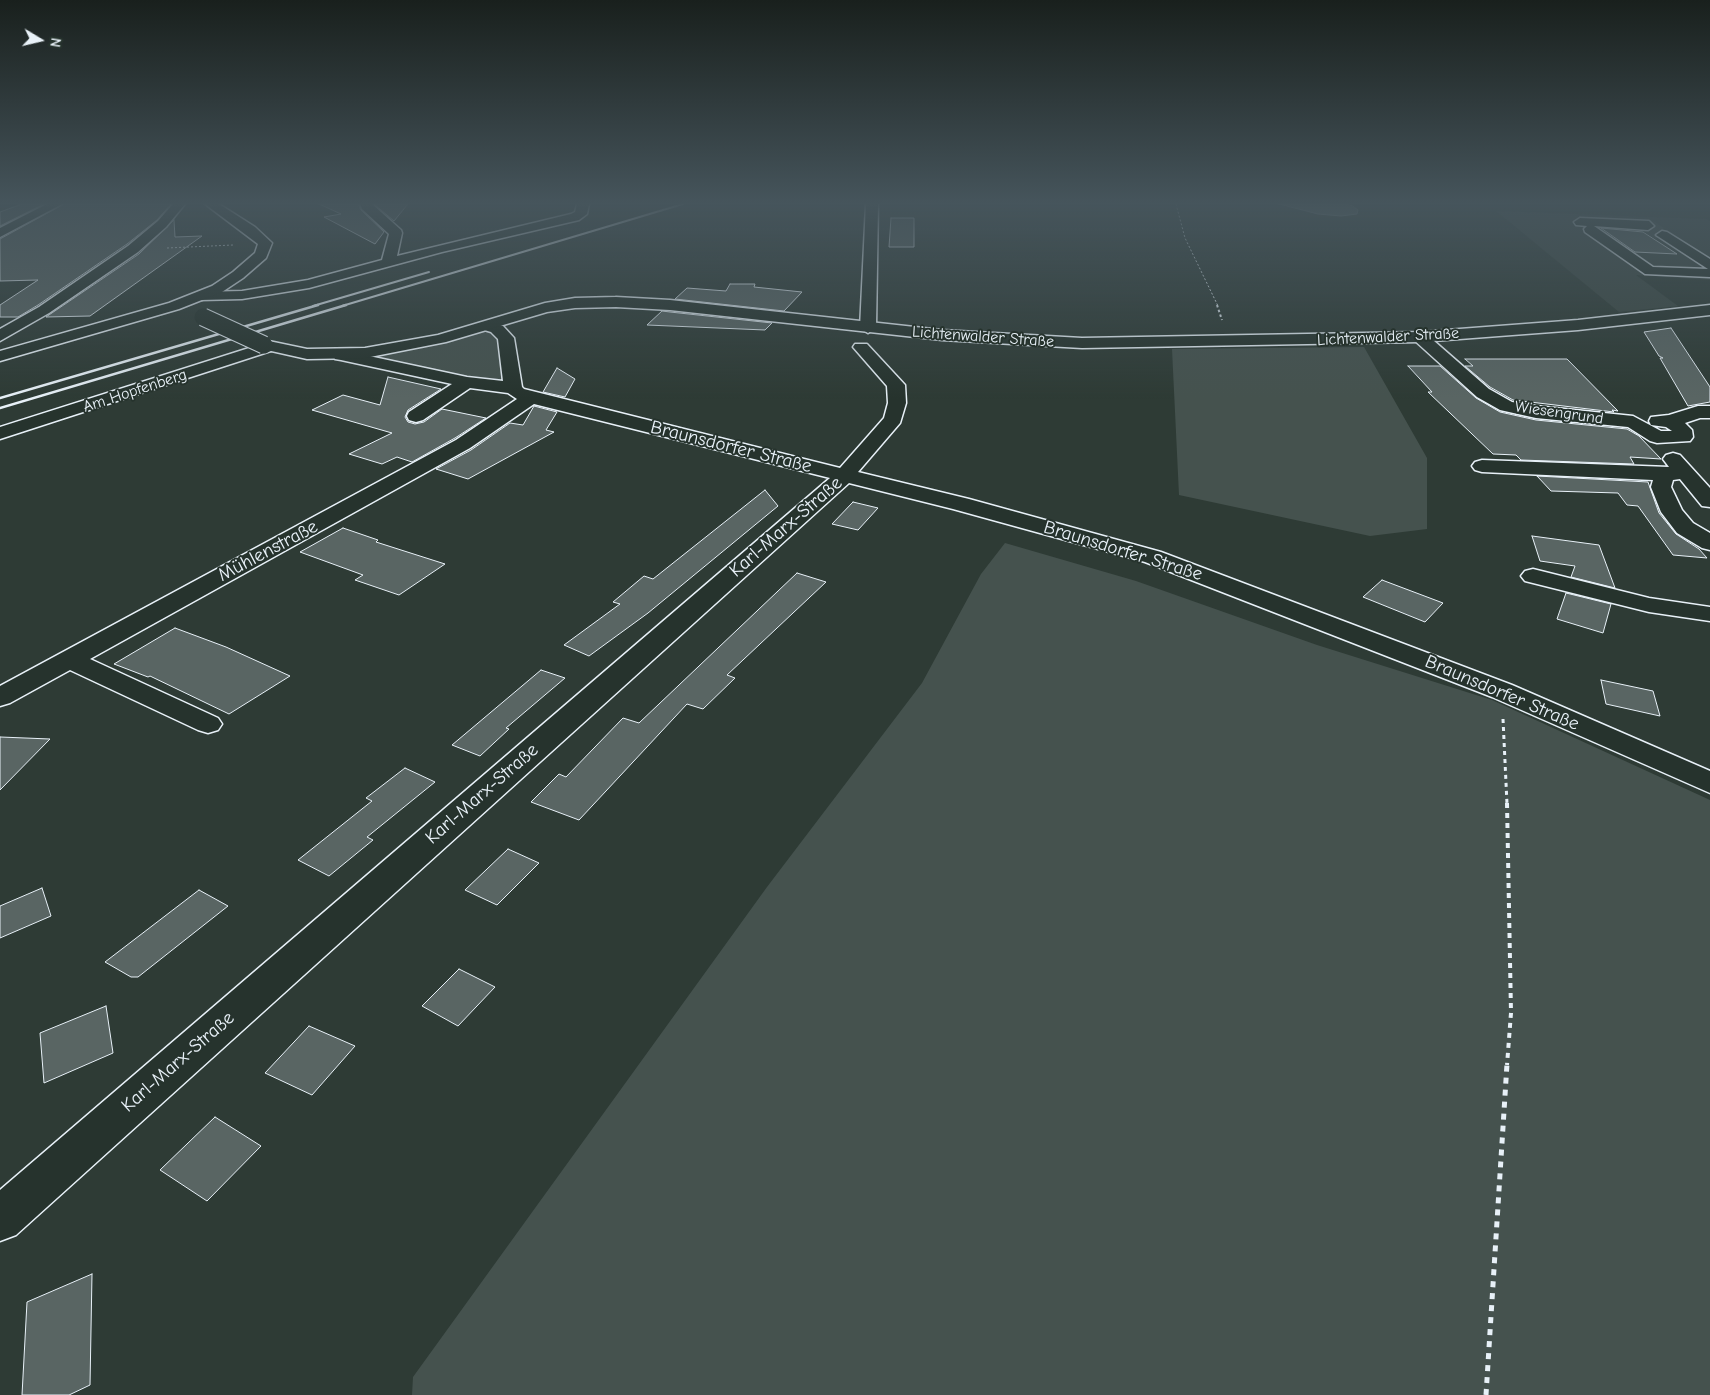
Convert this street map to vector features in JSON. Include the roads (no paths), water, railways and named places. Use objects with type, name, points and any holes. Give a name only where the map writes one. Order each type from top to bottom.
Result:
[{"type":"street","points":[[0,336],[44,310],[105,269]]},
{"type":"street","points":[[0,356],[174,306],[228,282],[245,269]]},
{"type":"street","points":[[200,296],[242,295],[277,290],[367,269]]},
{"type":"street","points":[[868,328],[870,269]]},
{"type":"street","points":[[1647,269],[1650,271],[1710,273]]},
{"type":"street","name":"Lichtenwalder Straße","points":[[266,346],[308,354],[342,355],[410,346],[487,326],[544,308],[575,303],[616,302],[670,305],[868,328],[1028,341],[1228,342],[1420,337],[1578,325],[1710,310]]},
{"type":"street","points":[[174,306],[266,346]]},
{"type":"street","points":[[487,326],[497,329],[506,338],[522,393]]},
{"type":"street","name":"Wiesengrund","points":[[1420,337],[1483,393],[1506,406],[1536,412],[1633,422],[1658,437],[1684,437],[1682,430],[1670,421],[1698,412],[1710,412]]},
{"type":"street","name":"Am Hopfenberg","points":[[0,433],[266,346]]},
{"type":"street","name":"Karl-Marx-Straße","points":[[0,1219],[845,475],[893,419],[896,403],[896,386],[861,347]]},
{"type":"street","name":"Braunsdorfer Straße","points":[[342,355],[522,393],[976,508],[1153,557],[1502,691],[1710,784]]},
{"type":"street","points":[[416,416],[467,382]]},
{"type":"street","name":"Mühlenstraße","points":[[0,697],[463,444],[522,393]]},
{"type":"street","points":[[1482,466],[1674,468],[1710,501]]},
{"type":"street","points":[[1674,468],[1661,487],[1672,512],[1685,528],[1710,543]]},
{"type":"street","points":[[1533,576],[1649,605],[1710,614]]},
{"type":"street","points":[[69,659],[208,724]]},
{"type":"railway","points":[[342,306],[465,269]]},
{"type":"railway","points":[[313,306],[429,272]]},
{"type":"railway","points":[[0,398],[318,305]]},
{"type":"railway","points":[[0,408],[346,305]]}]
